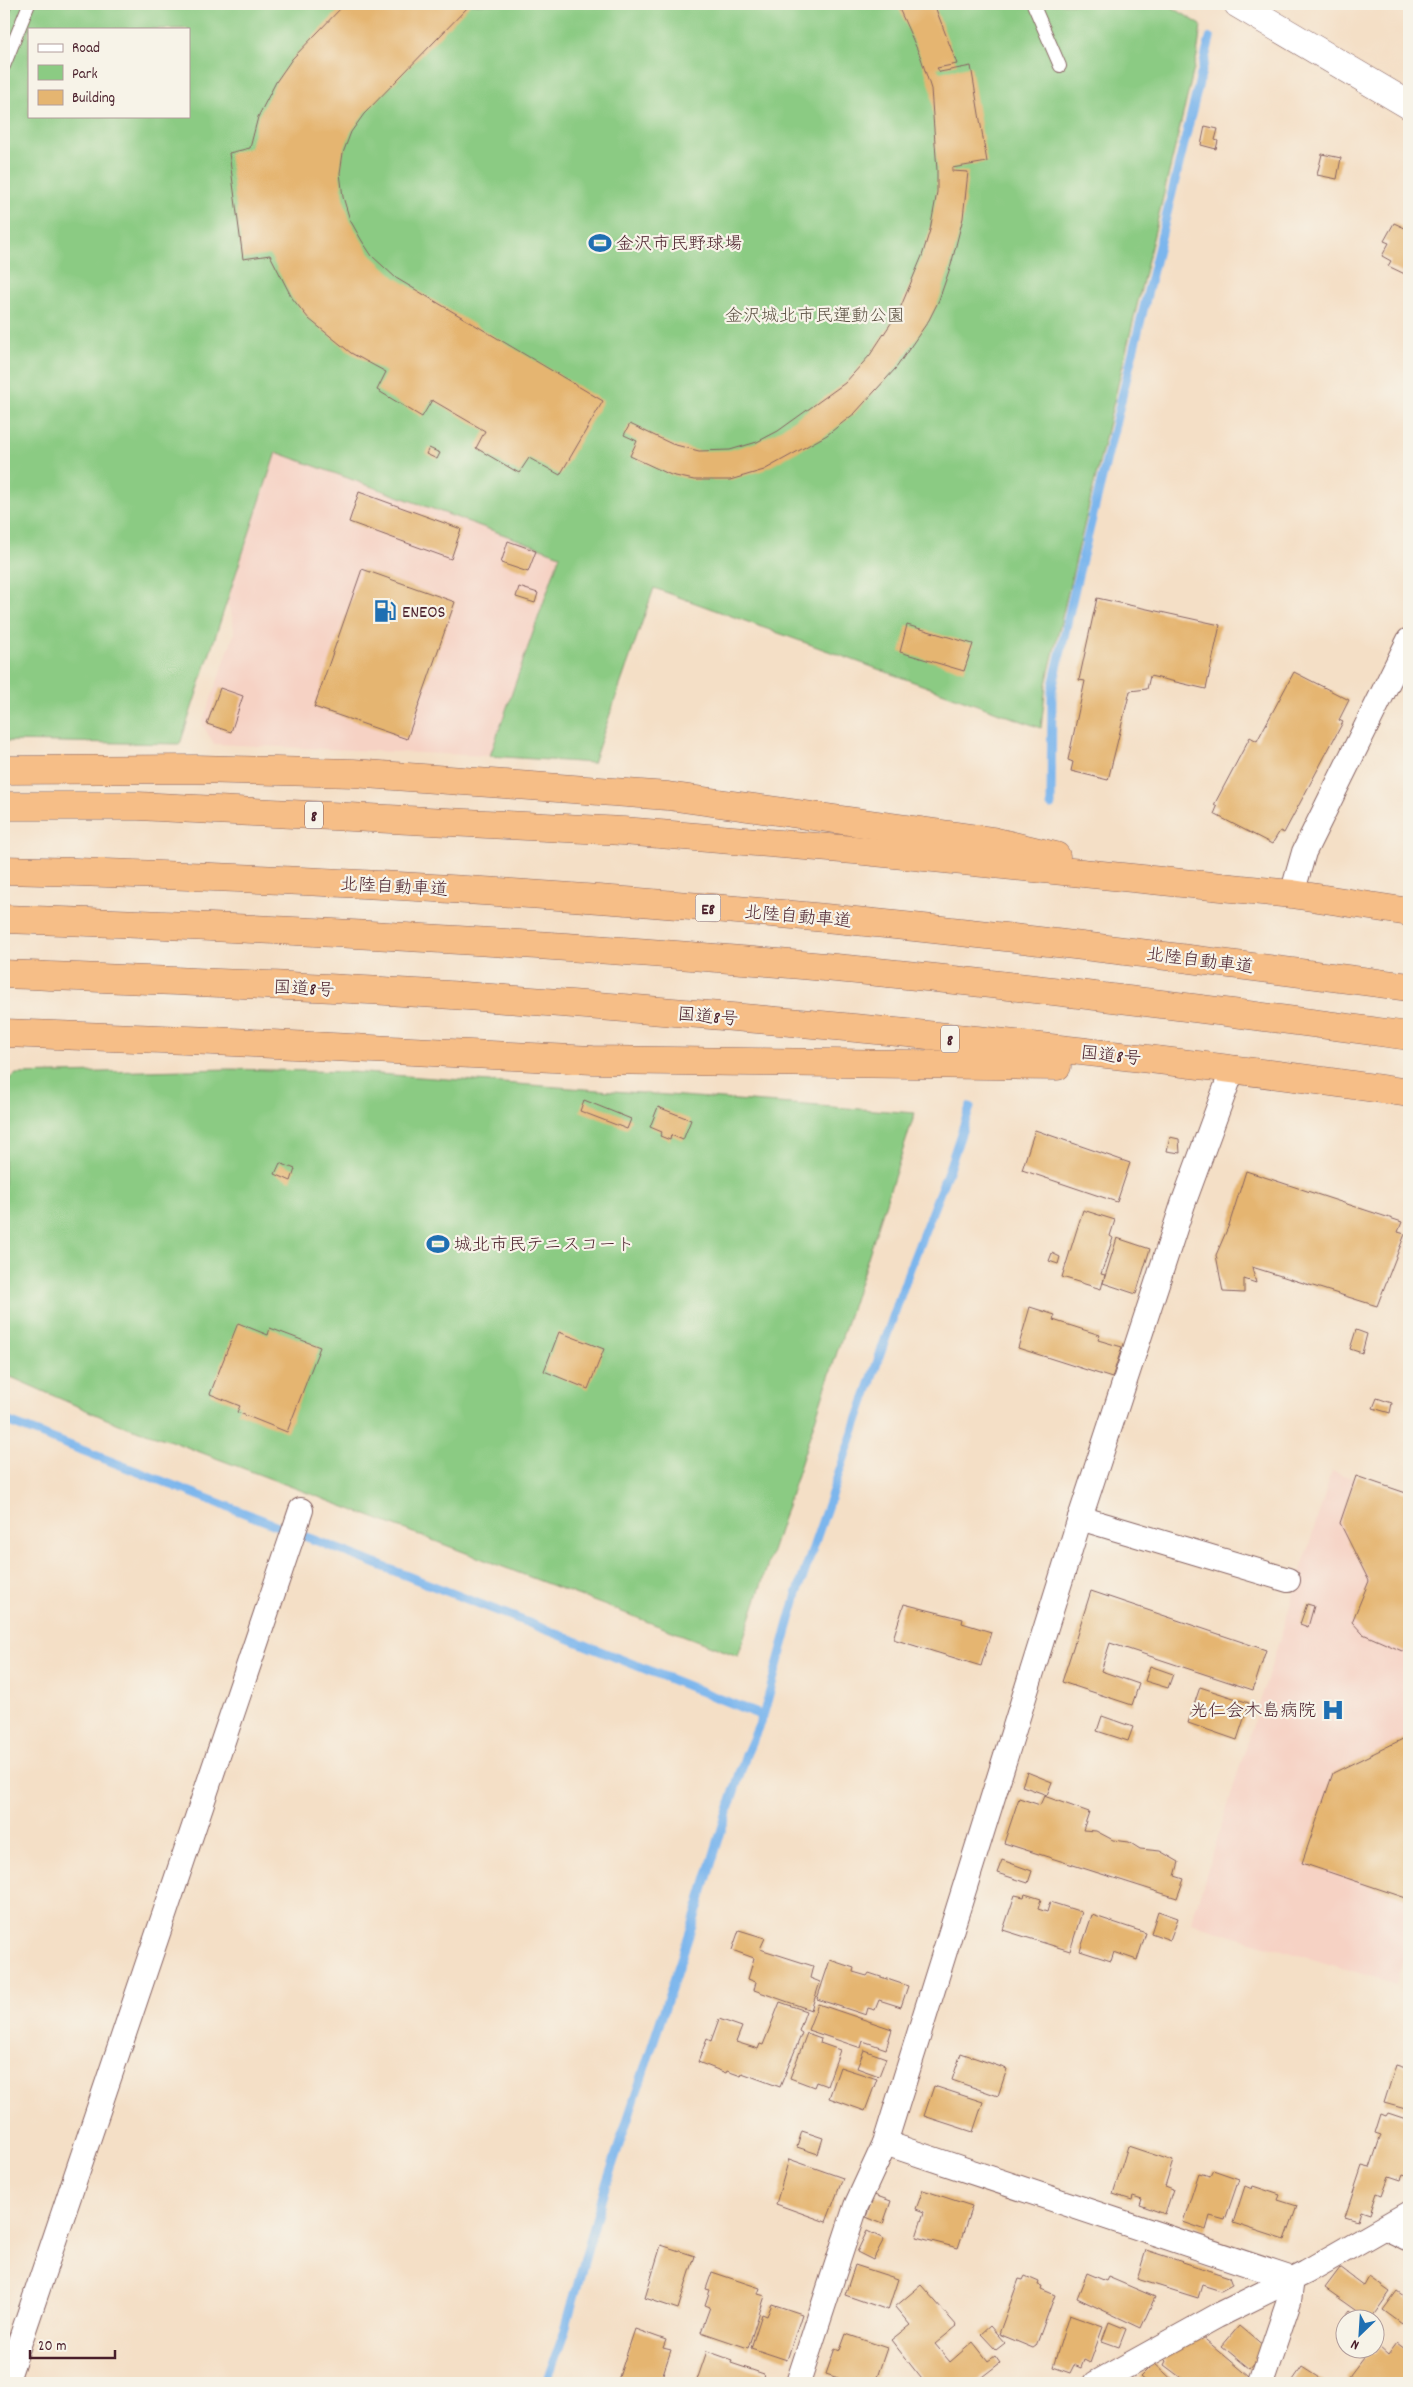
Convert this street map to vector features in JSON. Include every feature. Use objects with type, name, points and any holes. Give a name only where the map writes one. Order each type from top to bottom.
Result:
[{"type":"highway","points":[[4,770],[197,769],[353,774],[668,796],[994,841],[1152,880]]},
{"type":"highway","name":"8","points":[[4,806],[138,806],[623,831],[854,850],[1292,894],[1409,912]]},
{"type":"highway","name":"北陸自動車道","points":[[4,870],[207,875],[518,893],[804,916],[1140,952],[1409,987]]},
{"type":"highway","points":[[4,919],[204,925],[527,943],[808,966],[1119,998],[1409,1036]]},
{"type":"highway","name":"国道8号","points":[[4,974],[490,998],[810,1024],[1233,1068],[1409,1093]]},
{"type":"highway","points":[[4,1033],[213,1041],[593,1060],[1233,1068]]},
{"type":"street","points":[[1238,4],[1409,104]]},
{"type":"street","points":[[1292,894],[1304,852],[1409,640]]},
{"type":"street","points":[[798,2383],[856,2206],[884,2143],[1080,1518],[1183,1204],[1233,1068]]},
{"type":"street","points":[[1080,1518],[1288,1580]]},
{"type":"street","points":[[6,2383],[296,1526]]},
{"type":"street","points":[[884,2143],[1292,2279]]},
{"type":"street","points":[[1096,2383],[1217,2316],[1292,2279],[1386,2228],[1409,2213]]},
{"type":"street","points":[[1386,2228],[1409,2239]]},
{"type":"street","points":[[1261,2383],[1289,2302],[1292,2279]]},
{"type":"lane","points":[[4,8],[5,4]]},
{"type":"lane","points":[[4,66],[28,4]]},
{"type":"lane","points":[[1033,4],[1060,66]]},
{"type":"shaded area","name":"ENEOS","points":[[276,452],[560,555],[490,756],[214,744],[202,724],[234,634],[233,620],[227,602]]},
{"type":"shaded area","name":"光仁会木島病院","points":[[1332,1471],[1409,1498],[1409,1941],[1396,1984],[1191,1923]]},
{"type":"green space","name":"金沢城北市民運動公園","points":[[4,4],[1167,4],[1201,25],[1197,56],[1046,684],[1041,728],[654,588],[593,763],[490,756],[560,555],[276,452],[180,744],[4,741]]},
{"type":"green space","name":"城北市民テニスコート","points":[[229,1069],[351,1072],[915,1113],[738,1656],[171,1441],[118,1424],[4,1374],[4,1084],[16,1074]]},
{"type":"building","points":[[339,4],[471,4],[364,114],[351,132],[343,153],[340,173],[343,197],[350,220],[362,241],[372,256],[396,278],[603,401],[560,475],[529,458],[519,473],[476,448],[485,431],[432,400],[422,417],[377,390],[386,372],[351,353],[309,319],[292,298],[270,255],[243,259],[229,153],[250,148],[258,117],[276,82],[292,59],[342,7]]},
{"type":"building","points":[[897,4],[934,4],[957,64],[937,68],[940,72],[971,66],[987,162],[952,168],[952,171],[968,172],[963,218],[951,265],[939,300],[929,320],[896,368],[855,413],[827,435],[764,470],[730,480],[694,480],[671,475],[630,456],[637,441],[624,435],[630,424],[672,444],[699,451],[730,450],[757,442],[778,431],[845,383],[870,355],[899,311],[922,256],[930,230],[937,192],[937,170],[931,89],[921,58]]},
{"type":"building","points":[[1205,126],[1218,129],[1215,140],[1218,141],[1216,149],[1201,145]]},
{"type":"building","points":[[1322,154],[1341,158],[1337,179],[1317,175]]},
{"type":"building","points":[[1394,223],[1409,230],[1409,276],[1388,266],[1391,261],[1382,256],[1389,243],[1384,241]]},
{"type":"building","points":[[429,448],[440,453],[437,459],[426,454]]},
{"type":"building","points":[[359,492],[461,529],[451,559],[349,522]]},
{"type":"building","points":[[508,541],[536,551],[528,572],[501,563]]},
{"type":"building","points":[[362,569],[455,602],[407,739],[314,707]]},
{"type":"building","points":[[519,587],[538,593],[535,603],[516,597]]},
{"type":"building","points":[[1097,598],[1220,625],[1206,689],[1150,676],[1147,689],[1130,691],[1108,780],[1071,771],[1073,762],[1068,760],[1085,681],[1079,680]]},
{"type":"building","points":[[907,625],[973,644],[964,671],[900,652]]},
{"type":"building","points":[[1294,672],[1349,700],[1339,720],[1343,722],[1284,833],[1280,831],[1272,844],[1214,814],[1217,807],[1214,805],[1250,737],[1257,741]]},
{"type":"building","points":[[220,688],[243,696],[231,732],[207,724]]},
{"type":"building","points":[[584,1100],[631,1119],[627,1129],[580,1111]]},
{"type":"building","points":[[658,1107],[691,1120],[683,1140],[671,1135],[670,1140],[660,1136],[662,1132],[650,1127]]},
{"type":"building","points":[[1035,1130],[1130,1163],[1117,1202],[1022,1170]]},
{"type":"building","points":[[1170,1137],[1179,1139],[1180,1153],[1167,1151]]},
{"type":"building","points":[[280,1163],[295,1169],[291,1181],[275,1174]]},
{"type":"building","points":[[1246,1171],[1402,1222],[1398,1232],[1405,1234],[1377,1306],[1252,1267],[1256,1283],[1244,1279],[1244,1293],[1223,1292],[1216,1255],[1229,1225]]},
{"type":"building","points":[[1083,1210],[1115,1220],[1110,1236],[1113,1238],[1101,1274],[1105,1275],[1101,1289],[1062,1277]]},
{"type":"building","points":[[1117,1238],[1150,1249],[1136,1294],[1103,1283]]},
{"type":"building","points":[[1052,1253],[1060,1257],[1058,1264],[1049,1261]]},
{"type":"building","points":[[1030,1307],[1055,1315],[1053,1320],[1100,1335],[1098,1340],[1122,1347],[1112,1378],[1018,1348]]},
{"type":"building","points":[[238,1323],[268,1335],[270,1328],[320,1347],[287,1432],[237,1412],[240,1406],[210,1394]]},
{"type":"building","points":[[1356,1330],[1367,1334],[1362,1353],[1350,1349]]},
{"type":"building","points":[[559,1332],[604,1349],[588,1389],[544,1371]]},
{"type":"building","points":[[1377,1398],[1392,1403],[1390,1413],[1373,1408]]},
{"type":"building","points":[[1356,1476],[1409,1494],[1409,1654],[1363,1634],[1352,1622],[1369,1581],[1340,1523]]},
{"type":"building","points":[[1091,1591],[1266,1650],[1253,1690],[1110,1643],[1101,1671],[1139,1684],[1132,1705],[1062,1682]]},
{"type":"building","points":[[904,1604],[963,1619],[962,1623],[991,1632],[981,1666],[893,1639]]},
{"type":"building","points":[[1307,1604],[1314,1606],[1308,1627],[1300,1624]]},
{"type":"building","points":[[1150,1666],[1173,1674],[1168,1688],[1145,1681]]},
{"type":"building","points":[[1200,1687],[1249,1703],[1237,1740],[1188,1723]]},
{"type":"building","points":[[1102,1716],[1133,1727],[1128,1741],[1097,1731]]},
{"type":"building","points":[[1409,1736],[1409,1899],[1302,1863],[1333,1773]]},
{"type":"building","points":[[1027,1772],[1052,1782],[1047,1795],[1022,1786]]},
{"type":"building","points":[[1044,1796],[1089,1812],[1083,1830],[1096,1831],[1113,1840],[1129,1842],[1140,1849],[1160,1851],[1179,1862],[1175,1876],[1184,1879],[1177,1898],[1004,1843],[1019,1798],[1040,1805]]},
{"type":"building","points":[[1002,1860],[1032,1871],[1028,1883],[997,1873]]},
{"type":"building","points":[[1025,1894],[1041,1899],[1038,1909],[1047,1912],[1050,1902],[1082,1912],[1070,1951],[1003,1930],[1015,1895],[1024,1897]]},
{"type":"building","points":[[1158,1911],[1178,1918],[1170,1940],[1151,1933]]},
{"type":"building","points":[[1092,1915],[1146,1933],[1137,1960],[1114,1952],[1111,1961],[1080,1951]]},
{"type":"building","points":[[739,1930],[765,1938],[760,1949],[813,1966],[810,1978],[820,1982],[811,2010],[754,1990],[756,1982],[748,1979],[754,1958],[732,1950]]},
{"type":"building","points":[[830,1960],[854,1968],[853,1972],[867,1976],[869,1973],[908,1986],[901,2007],[879,2000],[875,2010],[868,2008],[866,2015],[817,1999]]},
{"type":"building","points":[[780,2002],[806,2011],[799,2031],[802,2033],[780,2087],[742,2073],[741,2076],[727,2071],[726,2073],[698,2062],[707,2039],[711,2041],[719,2019],[742,2027],[736,2042],[758,2049],[760,2044],[763,2045]]},
{"type":"building","points":[[818,2004],[892,2029],[886,2049],[863,2041],[861,2048],[808,2030]]},
{"type":"building","points":[[807,2033],[821,2038],[820,2043],[840,2050],[827,2086],[816,2082],[814,2087],[790,2078]]},
{"type":"building","points":[[864,2050],[886,2058],[879,2076],[857,2068]]},
{"type":"building","points":[[961,2053],[1007,2069],[998,2096],[952,2080]]},
{"type":"building","points":[[1396,2065],[1409,2069],[1409,2110],[1384,2103]]},
{"type":"building","points":[[840,2067],[877,2079],[865,2111],[829,2098]]},
{"type":"building","points":[[934,2086],[983,2102],[973,2132],[924,2116]]},
{"type":"building","points":[[1388,2113],[1409,2120],[1409,2177],[1403,2175],[1401,2180],[1389,2176],[1382,2195],[1377,2193],[1370,2214],[1361,2211],[1358,2221],[1345,2217],[1362,2166],[1370,2168],[1381,2135],[1375,2133],[1381,2114],[1386,2116]]},
{"type":"building","points":[[802,2131],[823,2138],[818,2154],[797,2147]]},
{"type":"building","points":[[1128,2146],[1173,2161],[1165,2186],[1173,2189],[1165,2214],[1140,2205],[1142,2199],[1133,2196],[1132,2200],[1113,2194]]},
{"type":"building","points":[[789,2159],[843,2178],[826,2222],[776,2204]]},
{"type":"building","points":[[1213,2170],[1239,2179],[1225,2220],[1210,2216],[1206,2230],[1183,2222],[1199,2173],[1210,2176]]},
{"type":"building","points":[[1245,2186],[1252,2189],[1253,2186],[1280,2195],[1278,2200],[1297,2206],[1285,2240],[1233,2223]]},
{"type":"building","points":[[923,2190],[972,2206],[958,2248],[916,2237],[924,2212],[916,2209]]},
{"type":"building","points":[[874,2195],[891,2201],[883,2224],[866,2217]]},
{"type":"building","points":[[867,2231],[884,2239],[873,2260],[857,2252]]},
{"type":"building","points":[[661,2245],[695,2256],[678,2309],[645,2298]]},
{"type":"building","points":[[1146,2250],[1229,2277],[1232,2285],[1221,2291],[1202,2285],[1198,2298],[1137,2279]]},
{"type":"building","points":[[855,2265],[898,2279],[888,2310],[845,2295]]},
{"type":"building","points":[[1340,2268],[1364,2286],[1369,2277],[1390,2292],[1377,2310],[1356,2310],[1325,2288]]},
{"type":"building","points":[[712,2272],[760,2288],[758,2294],[765,2296],[748,2348],[701,2332],[710,2307],[705,2305],[710,2290],[706,2289]]},
{"type":"building","points":[[1087,2273],[1106,2281],[1108,2277],[1155,2297],[1141,2328],[1077,2298]]},
{"type":"building","points":[[1025,2276],[1039,2282],[1038,2285],[1042,2286],[1041,2289],[1055,2295],[1036,2346],[1033,2348],[999,2334],[1019,2279],[1023,2280]]},
{"type":"building","points":[[921,2285],[957,2326],[935,2344],[950,2362],[973,2342],[988,2361],[995,2356],[1000,2363],[974,2383],[942,2383],[940,2381],[937,2383],[925,2383],[891,2340],[910,2325],[895,2307]]},
{"type":"building","points":[[1397,2291],[1409,2300],[1409,2314],[1402,2324],[1386,2312],[1386,2310],[1383,2310]]},
{"type":"building","points":[[772,2304],[802,2314],[787,2360],[751,2348],[762,2314],[767,2316]]},
{"type":"building","points":[[1069,2315],[1103,2327],[1090,2363],[1084,2360],[1081,2368],[1074,2365],[1070,2373],[1053,2367]]},
{"type":"building","points":[[1109,2322],[1126,2329],[1119,2347],[1102,2341]]},
{"type":"building","points":[[990,2326],[1005,2343],[996,2350],[981,2334]]},
{"type":"building","points":[[1239,2326],[1264,2347],[1258,2354],[1261,2356],[1250,2369],[1222,2346]]},
{"type":"building","points":[[635,2329],[666,2340],[663,2348],[671,2350],[660,2383],[617,2383]]},
{"type":"building","points":[[846,2334],[887,2348],[875,2383],[853,2383],[826,2374],[835,2348],[840,2350]]},
{"type":"building","points":[[1200,2335],[1256,2382],[1188,2383],[1164,2365],[1166,2361],[1163,2358]]},
{"type":"building","points":[[1397,2343],[1409,2352],[1409,2366],[1405,2371],[1409,2375],[1409,2383],[1352,2383],[1347,2379],[1361,2360],[1386,2360],[1386,2353],[1388,2355]]},
{"type":"building","points":[[707,2351],[732,2360],[731,2363],[764,2374],[761,2383],[696,2383]]},
{"type":"building","points":[[1154,2363],[1176,2383],[1147,2383],[1140,2377]]},
{"type":"building","points":[[1302,2367],[1327,2383],[1291,2383]]},
{"type":"waterway","points":[[1051,805],[1052,690],[1075,588],[1210,38]]},
{"type":"waterway","points":[[546,2383],[564,2333],[605,2187],[695,1917],[746,1755],[763,1716],[797,1594],[910,1268],[950,1166],[970,1107]]},
{"type":"waterway","points":[[4,1420],[565,1637],[763,1716]]},
{"type":"place","name":"金沢市民野球場","points":[[600,243]]},
{"type":"place","name":"ENEOS","points":[[385,611]]},
{"type":"place","name":"城北市民テニスコート","points":[[438,1244]]},
{"type":"place","name":"光仁会木島病院","points":[[1333,1710]]}]
